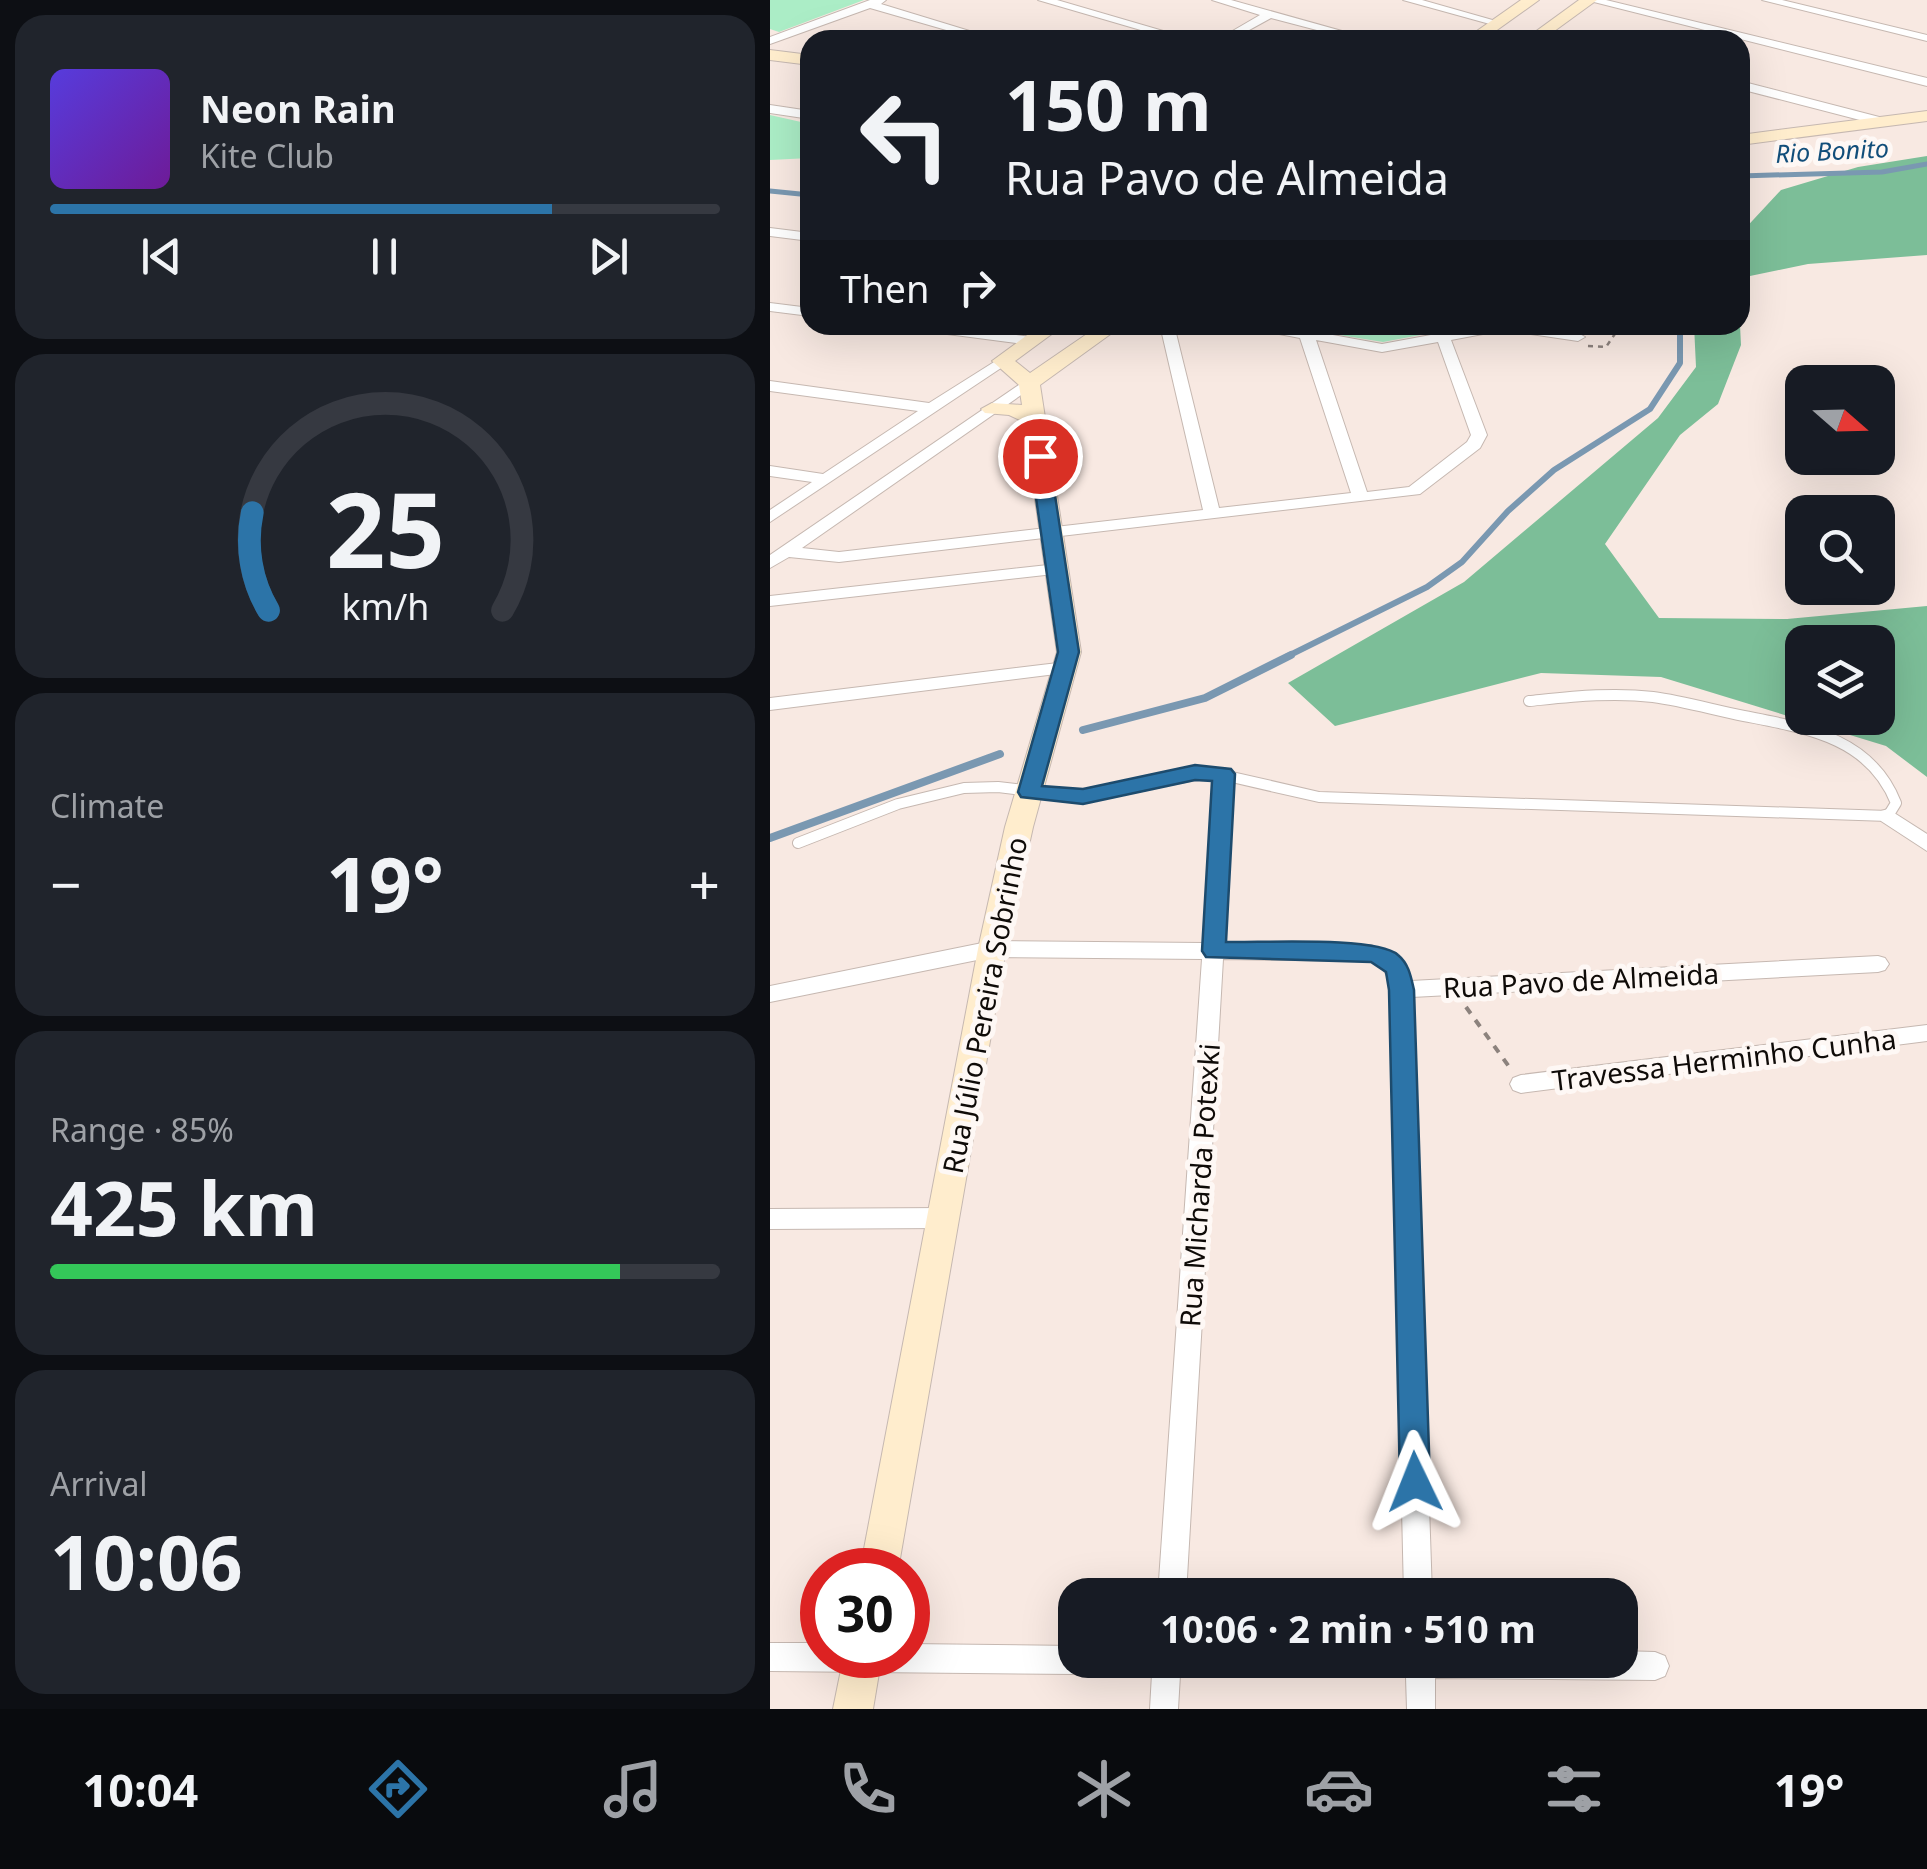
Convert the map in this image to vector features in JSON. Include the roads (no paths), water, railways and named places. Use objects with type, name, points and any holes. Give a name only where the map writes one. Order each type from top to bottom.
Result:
[{"type":"main road","points":[[1487,30],[1531,0]]},
{"type":"main road","points":[[1546,30],[1590,0]]},
{"type":"main road","points":[[770,55],[800,59]]},
{"type":"main road","points":[[1750,139],[1927,116]]},
{"type":"main road","points":[[1040,335],[1002,360],[1013,374],[1029,383],[1099,335]]},
{"type":"main road","points":[[1031,341],[1059,344],[1069,356]]},
{"type":"main road","name":"Rua Júlio Pereira Sobrinho","points":[[882,1548],[992,949],[1029,792],[1066,668],[1068,642],[1029,383]]},
{"type":"main road","points":[[992,409],[1012,410],[1034,418]]},
{"type":"main road","points":[[853,1709],[859,1678]]},
{"type":"street","points":[[1044,0],[1152,30]]},
{"type":"street","points":[[1218,0],[1324,30]]},
{"type":"street","points":[[1409,0],[1498,23]]},
{"type":"street","points":[[1590,0],[1713,30]]},
{"type":"street","points":[[1768,0],[1927,38]]},
{"type":"street","points":[[770,41],[875,2],[962,30]]},
{"type":"street","points":[[1241,30],[1269,14]]},
{"type":"street","points":[[1750,39],[1927,82]]},
{"type":"street","points":[[1750,88],[1884,122]]},
{"type":"street","points":[[770,109],[800,114]]},
{"type":"street","points":[[770,232],[800,235]]},
{"type":"street","points":[[770,307],[800,311]]},
{"type":"street","points":[[985,335],[1031,341]]},
{"type":"street","points":[[1170,335],[1212,515]]},
{"type":"street","points":[[1299,335],[1382,348],[1456,335]]},
{"type":"street","points":[[1562,335],[1578,338]]},
{"type":"street","points":[[1308,337],[1361,498]]},
{"type":"street","points":[[786,552],[839,557],[1414,491],[1474,445],[1479,434],[1443,337]]},
{"type":"street","points":[[770,517],[1002,360]]},
{"type":"street","points":[[770,563],[1029,383]]},
{"type":"street","points":[[770,386],[931,408]]},
{"type":"street","points":[[770,471],[826,479]]},
{"type":"street","points":[[770,601],[1057,569]]},
{"type":"street","points":[[770,704],[1066,668]]},
{"type":"street","name":"Rua Micharda Potexki","points":[[1173,1578],[1224,774]]},
{"type":"street","points":[[1888,816],[1927,844]]},
{"type":"street","points":[[770,994],[992,949],[1371,953],[1387,958],[1397,969],[1402,990],[1418,1578]]},
{"type":"street","name":"Rua Pavo de Almeida","points":[[1402,990],[1878,964]]},
{"type":"street","name":"Travessa Herminho Cunha","points":[[1521,1084],[1927,1033]]},
{"type":"street","points":[[770,1219],[943,1218]]},
{"type":"street","points":[[770,1657],[800,1657]]},
{"type":"street","points":[[930,1658],[1058,1660]]},
{"type":"street","points":[[1638,1666],[1656,1666]]},
{"type":"street","points":[[1164,1709],[1167,1678]]},
{"type":"street","points":[[1420,1678],[1421,1709]]},
{"type":"lane","points":[[798,843],[936,794],[980,786],[1083,797],[1195,773],[1224,774],[1296,795],[1319,797],[1888,816],[1896,802],[1881,774],[1839,737],[1652,697],[1598,695],[1529,701]]},
{"type":"waterway","name":"Rio Bonito","points":[[1750,176],[1882,172],[1927,164]]},
{"type":"waterway","name":"Rio Bonito","points":[[770,191],[800,194]]},
{"type":"waterway","points":[[1286,657],[1427,587],[1462,562],[1508,511],[1554,470],[1650,409],[1680,363],[1680,335]]},
{"type":"waterway","points":[[1083,730],[1205,698],[1291,655]]},
{"type":"waterway","points":[[770,838],[1000,754]]}]
